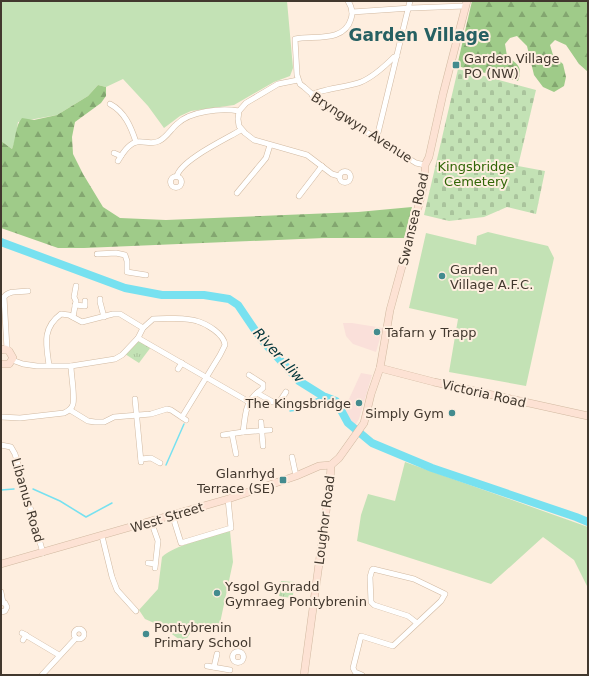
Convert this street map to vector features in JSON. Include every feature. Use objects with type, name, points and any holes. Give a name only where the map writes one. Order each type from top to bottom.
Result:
[{"type":"main road","name":"Swansea Road","points":[[364,423],[371,394],[380,368],[390,310],[415,217],[425,176],[425,165],[429,157],[443,94],[466,4]]},
{"type":"main road","points":[[1,364],[9,364],[12,360],[11,352],[4,350]]},
{"type":"main road","name":"Victoria Road","points":[[380,368],[434,382],[588,416]]},
{"type":"main road","name":"Loughor Road","points":[[304,675],[331,465],[339,458],[364,423]]},
{"type":"main road","name":"West Street","points":[[1,564],[228,499],[296,476],[319,466],[331,465]]},
{"type":"street","points":[[339,176],[334,175],[307,155],[254,140],[241,130],[238,122],[239,111],[246,103],[274,86],[284,82],[298,80],[296,70],[295,39],[334,36],[340,33],[349,24],[352,12],[348,1]]},
{"type":"street","points":[[376,138],[410,1]]},
{"type":"street","points":[[352,12],[466,4]]},
{"type":"street","points":[[312,95],[317,91],[344,87],[362,82],[397,56]]},
{"type":"street","name":"Bryngwyn Avenue","points":[[298,80],[312,95],[328,108],[416,163],[425,165]]},
{"type":"street","points":[[114,105],[126,118],[132,128],[136,142]]},
{"type":"street","points":[[118,161],[129,146],[136,142],[158,142],[185,117],[220,109],[239,111]]},
{"type":"street","points":[[177,176],[181,167],[192,158],[241,130]]},
{"type":"street","points":[[237,193],[243,190],[266,158],[270,145]]},
{"type":"street","points":[[114,153],[121,156]]},
{"type":"street","points":[[299,196],[322,166]]},
{"type":"street","points":[[97,254],[116,253],[125,255],[127,272],[146,276]]},
{"type":"street","points":[[73,316],[76,301],[74,297],[76,286]]},
{"type":"street","points":[[4,350],[5,294],[10,292],[28,291]]},
{"type":"street","points":[[100,299],[104,317]]},
{"type":"street","points":[[75,305],[85,306],[85,301]]},
{"type":"street","points":[[49,365],[46,337],[48,329],[55,318],[61,314],[69,314],[82,322],[120,314],[143,328]]},
{"type":"street","points":[[12,360],[30,365],[71,366],[115,359],[122,355],[138,338],[143,328],[153,319],[190,320],[202,323],[218,333],[222,338],[225,345],[205,378],[184,418],[167,409],[151,414],[114,417],[104,422],[95,422],[88,421],[70,410]]},
{"type":"street","points":[[138,338],[249,402]]},
{"type":"street","points":[[178,369],[182,363]]},
{"type":"street","points":[[1,417],[20,418],[64,413],[70,410],[73,404],[71,366]]},
{"type":"street","points":[[243,432],[246,410],[249,402],[262,390],[263,384],[249,375]]},
{"type":"street","points":[[257,394],[272,402],[280,401],[286,392]]},
{"type":"street","points":[[135,399],[141,461],[151,458],[160,463]]},
{"type":"street","points":[[261,422],[263,446]]},
{"type":"street","points":[[223,435],[270,430]]},
{"type":"street","points":[[232,434],[236,454]]},
{"type":"street","name":"Libanus Road","points":[[1,445],[11,447],[15,454],[43,553]]},
{"type":"street","points":[[292,457],[296,476]]},
{"type":"street","points":[[172,514],[181,543],[231,528],[228,499]]},
{"type":"street","points":[[148,563],[155,566],[158,541],[151,521]]},
{"type":"street","points":[[102,536],[112,577],[117,590],[136,610]]},
{"type":"street","points":[[362,675],[355,672],[353,668],[361,636],[393,646],[441,601],[445,594],[414,579],[373,569],[370,577],[372,602],[374,605],[408,616],[417,623]]},
{"type":"street","points":[[1,592],[2,602],[7,605],[7,609],[1,612]]},
{"type":"street","points":[[23,640],[24,634],[59,655]]},
{"type":"street","points":[[42,675],[76,638]]},
{"type":"street","points":[[214,667],[216,654]]},
{"type":"street","points":[[207,666],[229,673],[235,661]]},
{"type":"shaded area","points":[[343,323],[383,328],[376,352],[353,344],[346,336]]},
{"type":"shaded area","points":[[361,373],[372,375],[359,419],[353,429],[339,404],[349,399]]},
{"type":"green space","points":[[1,1],[287,1],[293,68],[290,76],[274,82],[234,105],[191,111],[180,116],[164,128],[148,106],[123,79],[106,87],[98,85],[88,96],[57,115],[18,122],[12,149],[1,141]]},
{"type":"green space","points":[[472,1],[588,1],[588,72],[579,64],[566,45],[555,40],[550,45],[553,55],[563,64],[566,77],[564,86],[554,92],[543,87],[534,75],[527,46],[517,36],[510,38],[505,44],[507,56],[517,64],[520,69],[518,81],[457,66]]},
{"type":"green space","name":"Kingsbridge Cemetery","points":[[458,69],[536,90],[518,166],[545,171],[536,214],[507,207],[484,217],[449,221],[424,215]]},
{"type":"green space","points":[[98,85],[106,87],[106,96],[101,103],[75,122],[72,137],[73,154],[103,207],[120,218],[166,220],[358,212],[412,207],[404,238],[324,238],[58,248],[1,228],[1,141],[12,149],[18,125],[22,118],[34,120],[57,115],[88,96]]},
{"type":"green space","points":[[488,232],[548,246],[554,258],[526,386],[449,372],[458,319],[409,308],[426,233],[476,245],[477,236]]},
{"type":"green space","points":[[138,339],[151,347],[139,363],[125,354]]},
{"type":"green space","points":[[405,462],[588,527],[588,588],[574,560],[543,537],[491,584],[357,541],[361,515],[368,494],[395,501]]},
{"type":"green space","name":"Ysgol Gynradd Gymraeg Pontybrenin","points":[[230,531],[233,562],[220,623],[191,632],[184,643],[161,626],[145,619],[139,610],[158,589],[162,557],[184,545]]},
{"type":"green space","points":[[281,581],[294,582],[293,595],[291,598],[279,596]]},
{"type":"waterway","name":"River Lliw","points":[[1,242],[125,288],[162,295],[204,295],[229,299],[238,305],[261,339],[299,381],[323,396],[336,401],[348,423],[372,443],[432,468],[588,522]]},
{"type":"waterway","points":[[290,411],[297,410],[323,396]]},
{"type":"waterway","points":[[166,465],[184,424]]},
{"type":"waterway","points":[[1,490],[14,489]]},
{"type":"waterway","points":[[33,489],[60,501],[86,517],[112,503]]},
{"type":"place","name":"Garden Village PO (NW)","points":[[456,65]]},
{"type":"place","name":"Garden Village A.F.C.","points":[[442,276]]},
{"type":"place","name":"Tafarn y Trapp","points":[[377,332]]},
{"type":"place","name":"The Kingsbridge","points":[[359,403]]},
{"type":"place","name":"Simply Gym","points":[[452,413]]},
{"type":"place","name":"Glanrhyd Terrace (SE)","points":[[283,480]]},
{"type":"place","name":"Ysgol Gynradd Gymraeg Pontybrenin","points":[[217,593]]},
{"type":"place","name":"Pontybrenin Primary School","points":[[146,634]]},
{"type":"district","name":"Garden Village","points":[[419,35]]}]
